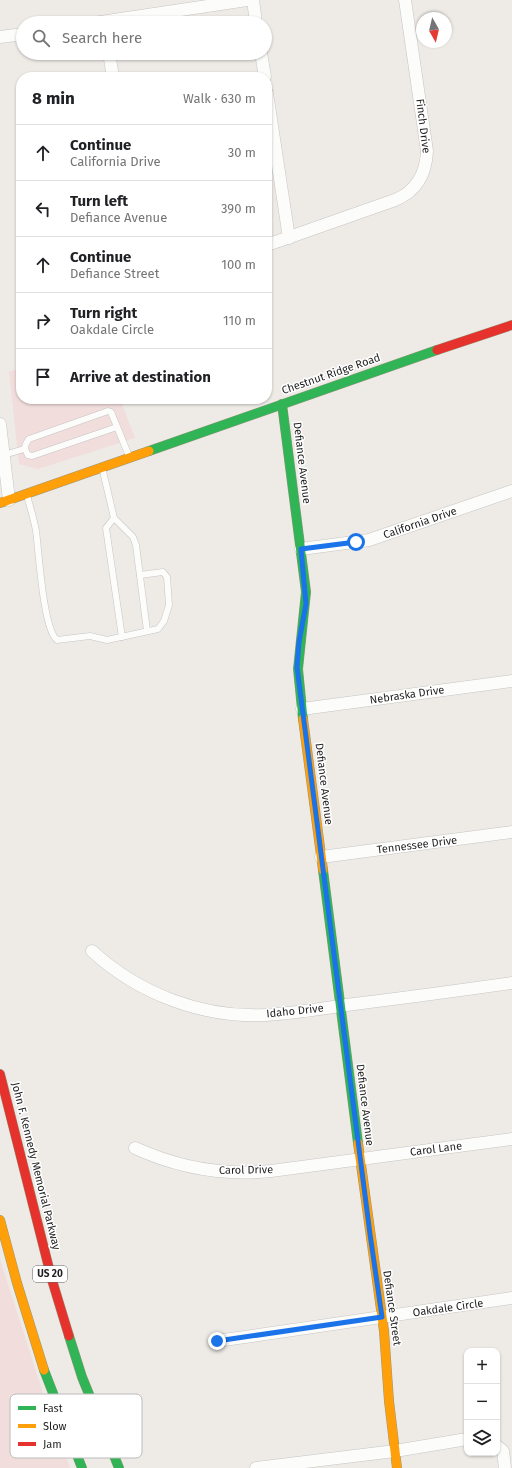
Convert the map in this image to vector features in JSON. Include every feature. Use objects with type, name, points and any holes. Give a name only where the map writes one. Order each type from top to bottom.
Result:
[{"type":"main road","name":"Chestnut Ridge Road","points":[[4,501],[512,325]]},
{"type":"main road","name":"Defiance Avenue","points":[[282,404],[306,592],[304,617],[298,654],[298,680],[361,1163]]},
{"type":"main road","name":"John F. Kennedy Memorial Parkway","points":[[0,1074],[52,1280],[82,1377],[89,1394]]},
{"type":"main road","name":"Defiance Street","points":[[361,1163],[388,1362],[389,1401],[397,1468]]},
{"type":"main road","name":"US 20","points":[[0,1220],[36,1345],[52,1394]]},
{"type":"main road","name":"US 20","points":[[78,1458],[82,1468]]},
{"type":"main road","name":"John F. Kennedy Memorial Parkway","points":[[115,1458],[119,1468]]},
{"type":"street","points":[[141,16],[247,0]]},
{"type":"street","points":[[253,0],[255,16]]},
{"type":"street","name":"Finch Drive","points":[[272,243],[403,197],[413,189],[421,179],[426,164],[427,151],[405,0]]},
{"type":"street","points":[[0,37],[16,35]]},
{"type":"street","points":[[110,60],[112,72]]},
{"type":"street","points":[[262,60],[264,72]]},
{"type":"street","points":[[272,126],[289,238]]},
{"type":"street","points":[[0,431],[4,455],[4,501]]},
{"type":"street","name":"California Drive","points":[[301,549],[374,539],[512,491]]},
{"type":"street","name":"Nebraska Drive","points":[[302,709],[512,681]]},
{"type":"street","name":"Tennessee Drive","points":[[321,857],[512,832]]},
{"type":"street","name":"Idaho Drive","points":[[92,951],[108,965],[143,988],[162,997],[203,1009],[223,1013],[266,1015],[512,983]]},
{"type":"street","name":"Carol Lane","points":[[361,1163],[512,1139]]},
{"type":"street","name":"Carol Drive","points":[[135,1148],[175,1164],[237,1173],[361,1163]]},
{"type":"street","name":"Oakdale Circle","points":[[217,1341],[512,1298]]},
{"type":"street","points":[[256,1468],[395,1451],[464,1440]]},
{"type":"street","points":[[500,1448],[503,1451],[505,1468]]},
{"type":"lane","points":[[117,427],[32,456],[28,455],[24,449],[25,444],[29,440],[108,411],[111,412],[130,457]]},
{"type":"lane","points":[[4,455],[24,449]]},
{"type":"lane","points":[[102,467],[114,518],[133,537],[140,575],[147,631]]},
{"type":"lane","points":[[27,493],[36,530],[46,612],[54,637],[62,640],[90,636],[107,640],[158,629],[164,621],[170,605],[167,577],[163,572],[140,575]]},
{"type":"lane","points":[[114,518],[106,528],[122,636]]},
{"type":"shaded area","points":[[16,370],[16,404],[122,404],[135,438],[38,469],[19,464],[9,371]]},
{"type":"shaded area","points":[[0,1259],[43,1394],[10,1394],[10,1458],[66,1458],[70,1468],[0,1468]]},
{"type":"traffic: fast","points":[[149,451],[437,350]]},
{"type":"traffic: fast","points":[[282,404],[306,592],[298,669],[303,719]]},
{"type":"traffic: fast","points":[[323,870],[358,1143]]},
{"type":"traffic: fast","points":[[69,1336],[89,1394]]},
{"type":"traffic: fast","points":[[44,1370],[53,1394]]},
{"type":"traffic: fast","points":[[78,1458],[82,1468]]},
{"type":"traffic: fast","points":[[115,1458],[119,1468]]},
{"type":"traffic: slow","points":[[0,503],[149,451]]},
{"type":"traffic: slow","points":[[303,719],[323,870]]},
{"type":"traffic: slow","points":[[358,1143],[384,1331],[389,1401],[397,1468]]},
{"type":"traffic: slow","points":[[0,1220],[17,1283],[44,1370]]},
{"type":"traffic: jam","points":[[437,350],[512,325]]},
{"type":"traffic: jam","points":[[0,1074],[52,1280],[69,1336]]},
{"type":"route","points":[[217,1341],[382,1317],[297,667],[299,642],[306,604],[305,576],[301,549],[356,542]]}]
